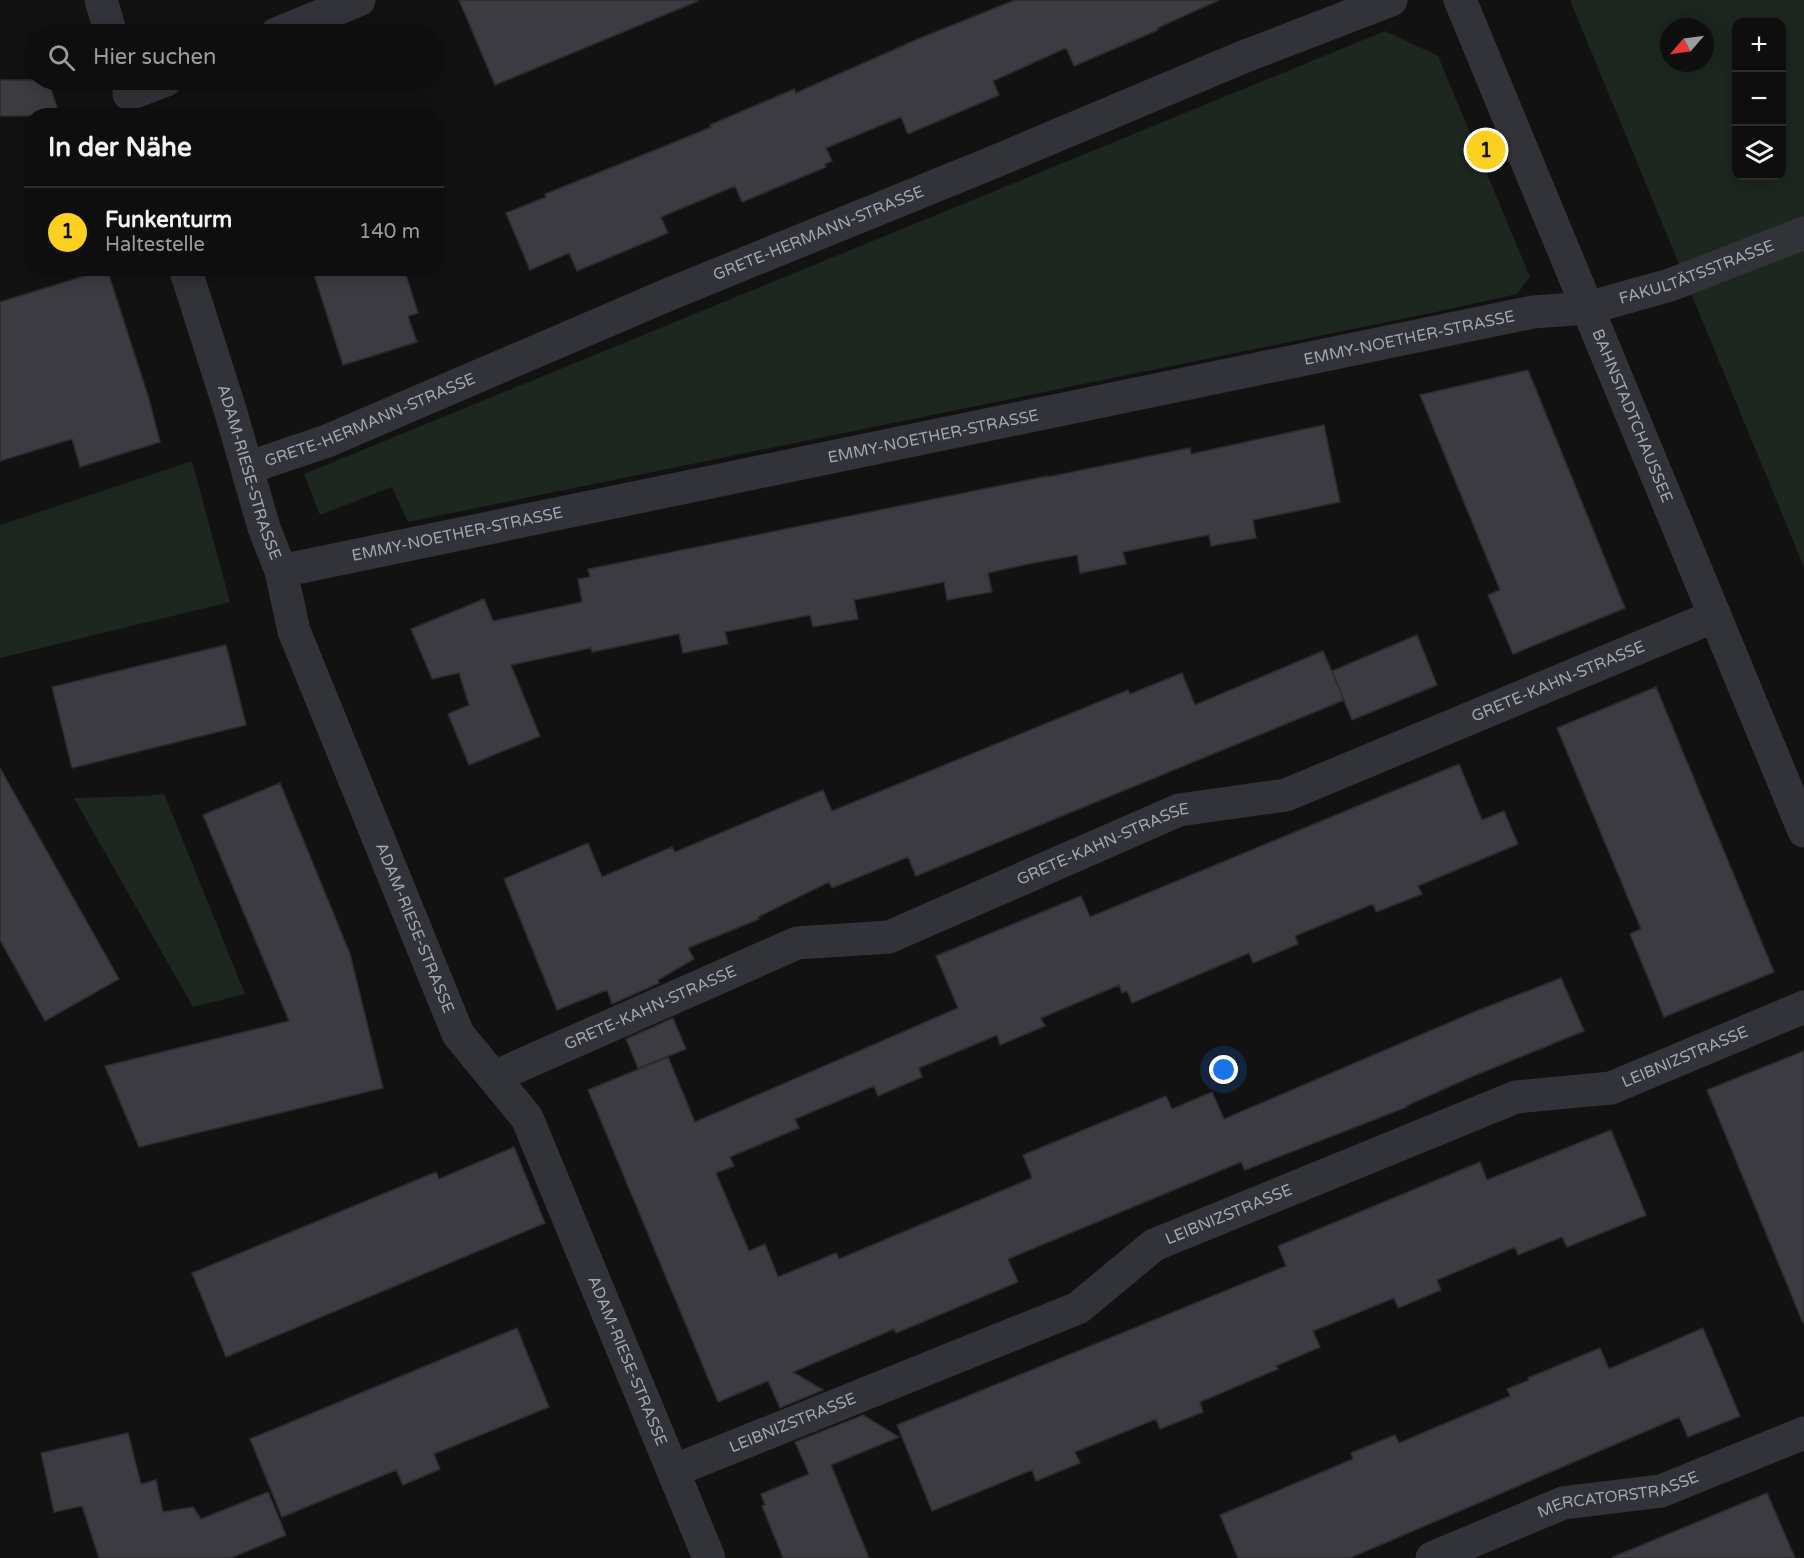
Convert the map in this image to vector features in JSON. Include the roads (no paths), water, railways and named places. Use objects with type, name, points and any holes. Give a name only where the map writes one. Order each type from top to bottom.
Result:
[{"type":"street","points":[[100,0],[108,24]]},
{"type":"street","points":[[300,24],[359,0]]},
{"type":"street","name":"GRETE-HERMANN-STRASSE","points":[[247,468],[327,441],[672,293],[1244,57],[1391,0]]},
{"type":"street","name":"BAHNSTADTCHAUSSEE","points":[[1461,0],[1804,831]]},
{"type":"street","name":"FAKULTÄTSSTRASSE","points":[[1588,308],[1670,285],[1804,233]]},
{"type":"street","name":"ADAM-RIESE-STRASSE","points":[[187,276],[264,528],[280,571],[294,631],[458,1034],[527,1118],[709,1558]]},
{"type":"street","name":"EMMY-NOETHER-STRASSE","points":[[280,571],[717,479],[1051,414],[1533,312],[1588,308]]},
{"type":"street","name":"GRETE-KAHN-STRASSE","points":[[494,1077],[797,943],[889,937],[1179,810],[1286,795],[1715,616]]},
{"type":"street","name":"LEIBNIZSTRASSE","points":[[674,1471],[1078,1308],[1154,1245],[1516,1097],[1611,1088],[1804,1007]]},
{"type":"street","name":"MERCATORSTRASSE","points":[[1432,1558],[1563,1503],[1661,1491],[1804,1433]]},
{"type":"place","name":"Funkenturm","points":[[1486,150]]}]
